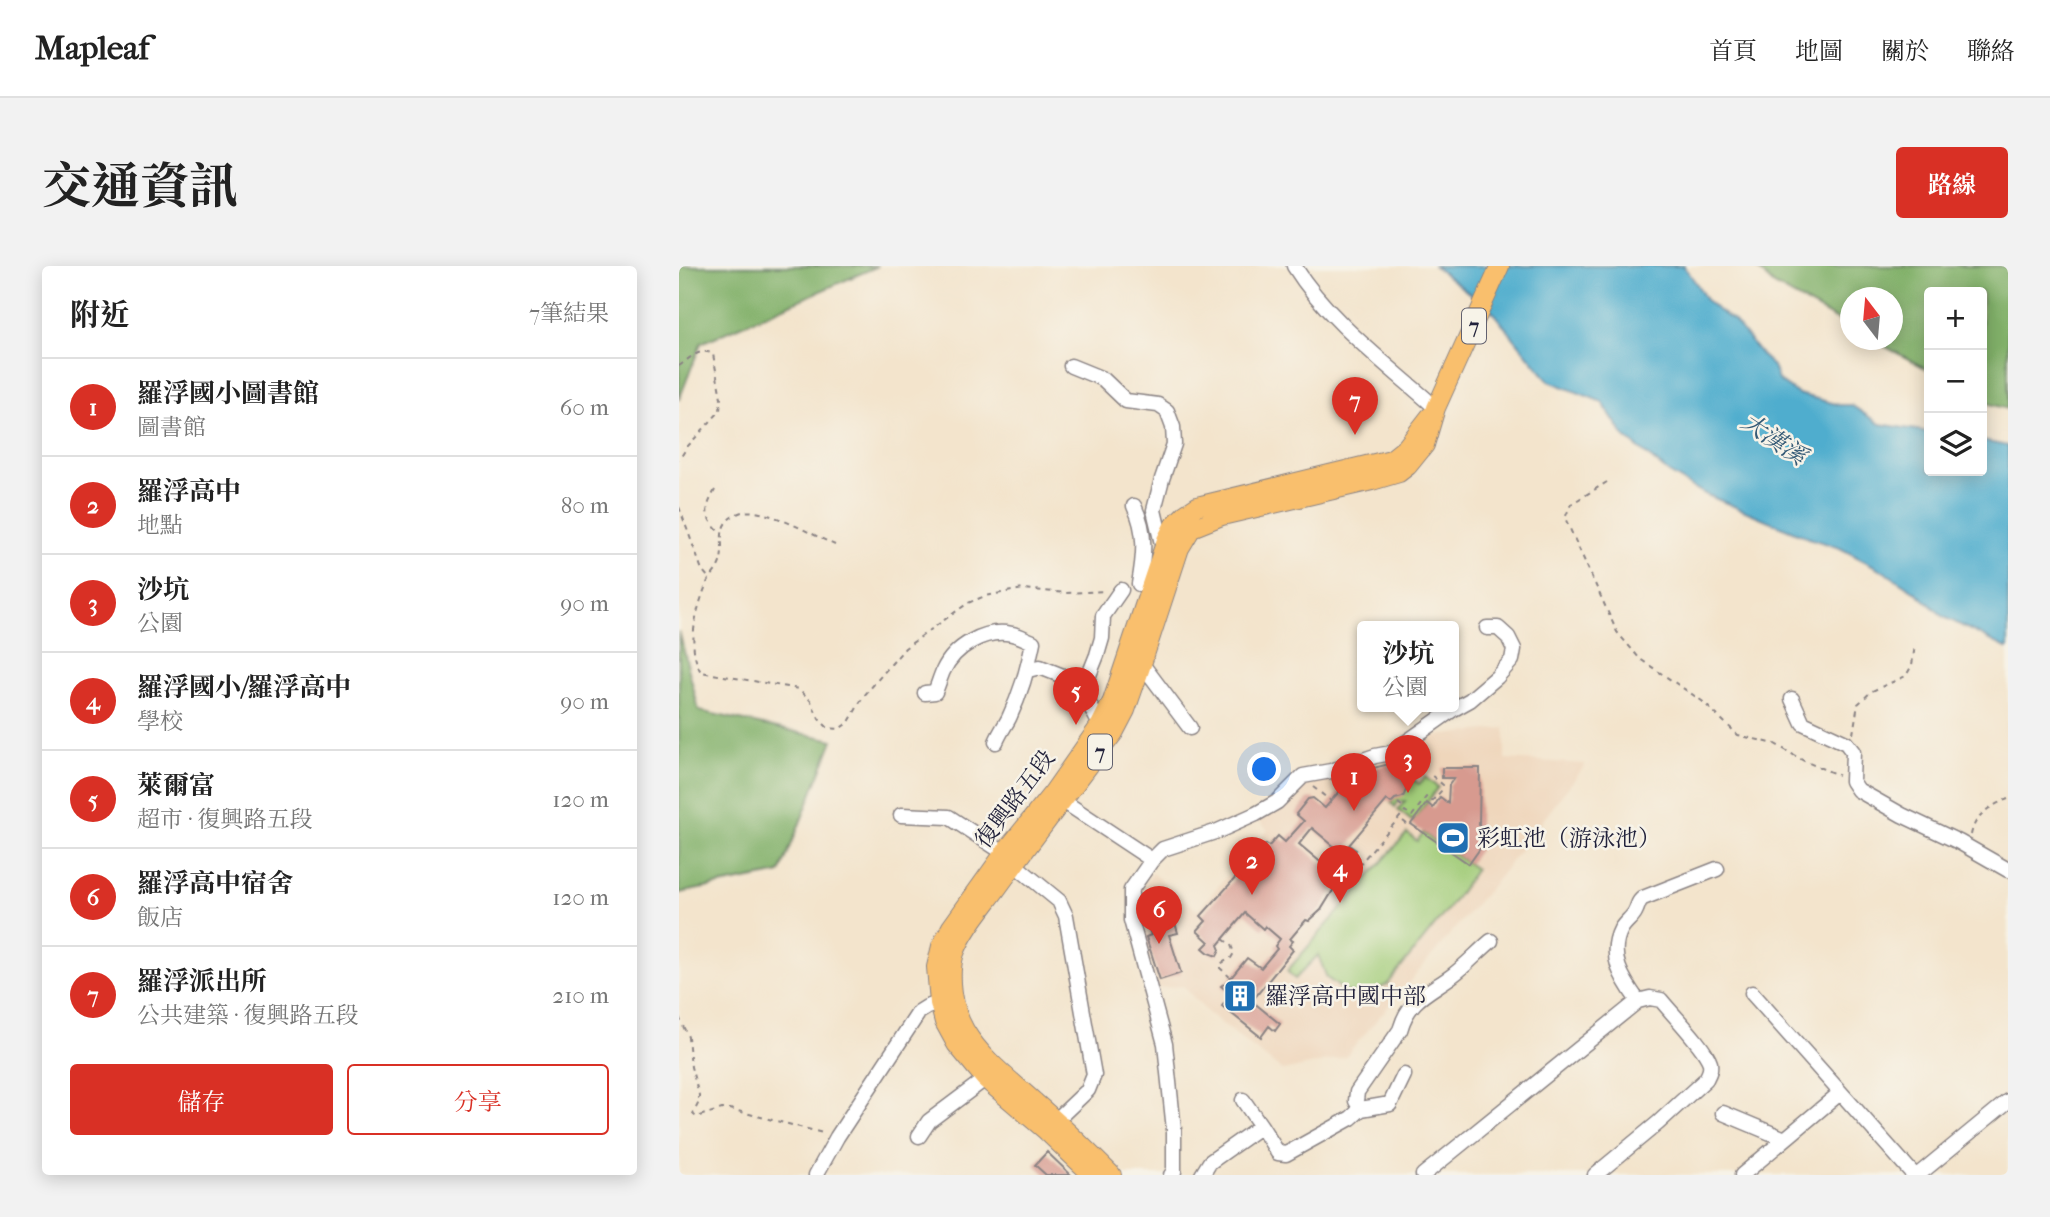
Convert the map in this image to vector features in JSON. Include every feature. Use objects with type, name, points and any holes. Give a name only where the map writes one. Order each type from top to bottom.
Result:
[{"type":"main road","name":"復興路五段","points":[[1107,729],[1112,701],[1163,548],[1173,526],[1185,514],[1201,514],[1335,481],[1391,459],[1406,447],[1436,408],[1500,266]]},
{"type":"main road","name":"復興路五段","points":[[1112,1175],[1051,1125],[985,1079],[956,1044],[944,1022],[939,1003],[936,967],[941,946],[951,926],[1009,858],[1107,729],[1126,710],[1179,548],[1201,514]]},
{"type":"main road","name":"復興路五段","points":[[1009,858],[955,954],[954,1003],[966,1032],[984,1055],[1051,1125],[1092,1175]]},
{"type":"lane","points":[[1294,266],[1305,284],[1348,329],[1436,408]]},
{"type":"lane","points":[[1071,366],[1103,379],[1126,401],[1158,405],[1167,411],[1173,427],[1174,444],[1154,510],[1163,548]]},
{"type":"lane","points":[[1134,506],[1144,540],[1139,584]]},
{"type":"lane","points":[[1083,690],[1097,656],[1103,616],[1121,590]]},
{"type":"lane","points":[[1459,706],[1497,677],[1512,660],[1514,649],[1507,636],[1498,628],[1487,628]]},
{"type":"lane","points":[[925,693],[935,692],[943,670],[954,654],[977,639],[996,634],[1012,634],[1033,642],[1028,670],[1008,721],[1001,728],[996,742]]},
{"type":"lane","points":[[1142,664],[1190,728]]},
{"type":"lane","points":[[1028,670],[1040,667],[1078,682],[1107,729]]},
{"type":"lane","points":[[1792,699],[1804,723],[1846,743],[1853,752],[1852,781],[1858,790],[1902,816],[2008,870]]},
{"type":"lane","points":[[1171,1175],[1174,1172],[1174,1130],[1165,1044],[1131,919],[1131,890],[1163,849],[1218,831],[1256,814],[1277,802],[1303,776],[1391,754],[1449,712]]},
{"type":"lane","points":[[1058,796],[1152,860]]},
{"type":"lane","points":[[901,815],[949,817],[1009,858],[1059,901],[1066,916],[1094,1075],[1088,1090],[1051,1125]]},
{"type":"lane","points":[[1639,1001],[1625,982],[1616,962],[1619,933],[1635,913],[1638,901],[1717,869]]},
{"type":"lane","points":[[1361,1109],[1356,1101],[1357,1092],[1400,1030],[1403,1018],[1415,1001],[1453,975],[1491,941]]},
{"type":"lane","points":[[1752,993],[1917,1175],[2008,1101]]},
{"type":"lane","points":[[1423,1175],[1639,1001],[1650,998],[1661,1000],[1702,1050],[1709,1061],[1711,1071],[1706,1079],[1658,1123],[1595,1175]]},
{"type":"lane","points":[[816,1175],[837,1137],[919,1012],[939,1003]]},
{"type":"lane","points":[[919,1136],[929,1121],[985,1079],[984,1055]]},
{"type":"lane","points":[[1243,1100],[1278,1153],[1286,1154],[1351,1118],[1361,1109],[1389,1104],[1404,1074]]},
{"type":"lane","points":[[1742,1175],[1840,1093]]},
{"type":"lane","points":[[1723,1113],[1786,1139]]},
{"type":"lane","points":[[1202,1175],[1210,1162],[1261,1126]]},
{"type":"path","points":[[679,366],[699,352],[707,351],[713,354],[721,398],[720,411],[687,447],[679,460]]},
{"type":"path","points":[[1607,482],[1571,504],[1565,518],[1617,632],[1640,659],[1702,701],[1738,735],[1775,744],[1804,761],[1852,781]]},
{"type":"path","points":[[715,490],[706,512],[721,533]]},
{"type":"path","points":[[679,507],[702,570],[710,579]]},
{"type":"path","points":[[835,545],[753,510],[738,513],[726,523],[721,533],[720,564],[710,579],[697,615],[692,643],[696,663],[701,672],[799,690],[811,701],[819,719],[828,728],[839,729],[849,722],[863,696],[905,648],[968,603],[995,593],[1023,589],[1066,593],[1121,590]]},
{"type":"path","points":[[1853,752],[1853,729],[1858,704],[1872,691],[1906,676],[1912,665],[1915,645]]},
{"type":"path","points":[[1352,873],[1405,811],[1412,816],[1426,796],[1432,801],[1442,790],[1443,785],[1430,774]]},
{"type":"path","points":[[1318,790],[1331,801]]},
{"type":"path","points":[[1969,848],[1972,829],[1979,815],[1992,805],[2008,799]]},
{"type":"path","points":[[1398,803],[1402,806]]},
{"type":"path","points":[[1403,821],[1408,825]]},
{"type":"path","points":[[1223,939],[1231,945],[1234,953],[1220,964],[1220,968],[1231,978]]},
{"type":"path","points":[[679,1017],[688,1037],[691,1067],[699,1095],[699,1102],[693,1114],[696,1117],[730,1109],[837,1137]]},
{"type":"shaded area","points":[[1505,728],[1505,759],[1586,764],[1500,876],[1345,1057],[1283,1071],[1207,1012],[1183,986],[1157,988],[1139,919],[1138,895],[1152,873],[1197,910],[1268,830],[1258,820],[1284,803],[1306,781],[1392,756],[1434,736]]},
{"type":"green space","points":[[679,266],[878,266],[701,343],[679,400]]},
{"type":"green space","points":[[1754,266],[2008,266],[2008,409],[1987,402],[1987,287],[1924,287],[1924,367],[1892,350],[1903,350],[1903,287],[1840,287],[1840,321],[1774,285]]},
{"type":"green space","points":[[679,631],[699,711],[833,740],[780,873],[679,893]]},
{"type":"green space","points":[[1406,774],[1419,784],[1425,777],[1438,787],[1413,822],[1398,810],[1405,801],[1398,802],[1395,807],[1391,803],[1408,785],[1405,782]]},
{"type":"green space","points":[[1407,833],[1417,841],[1423,833],[1476,869],[1448,909],[1387,985],[1372,992],[1346,992],[1327,978],[1318,955],[1295,979],[1287,971]]},
{"type":"water","name":"大漢溪","points":[[1434,266],[1684,266],[1706,300],[1734,321],[1773,366],[1778,380],[1798,394],[1840,405],[1851,405],[1880,424],[1924,431],[1924,476],[1987,476],[1987,442],[2008,446],[2008,649],[1944,617],[1917,593],[1840,548],[1809,538],[1705,494],[1669,473],[1625,437],[1602,402],[1549,381],[1491,310]]},
{"type":"building","points":[[1393,763],[1406,774],[1408,786],[1403,797],[1391,803],[1387,800],[1349,845],[1356,850],[1349,859],[1312,828],[1299,844],[1324,865],[1344,862],[1337,884],[1321,910],[1309,921],[1306,920],[1290,939],[1293,941],[1289,946],[1293,950],[1252,1001],[1280,1024],[1275,1031],[1269,1026],[1261,1037],[1222,1006],[1231,994],[1221,986],[1247,958],[1261,968],[1277,949],[1275,946],[1280,939],[1265,926],[1263,929],[1245,913],[1218,945],[1220,950],[1217,956],[1203,948],[1209,942],[1197,931],[1206,921],[1201,916],[1266,844],[1269,846],[1278,836],[1285,842],[1304,821],[1296,814],[1308,799],[1313,798],[1325,808],[1348,781],[1359,778],[1361,771]]},
{"type":"building","points":[[1442,768],[1480,768],[1479,825],[1491,833],[1469,864],[1411,824],[1427,803],[1433,808],[1440,797],[1448,803],[1449,785],[1454,778],[1442,778]]},
{"type":"building","points":[[1170,906],[1178,933],[1169,935],[1181,973],[1160,980],[1146,937],[1151,935],[1144,914]]},
{"type":"building","points":[[1047,1152],[1071,1175],[1046,1175],[1035,1165]]},
{"type":"place","name":"羅浮派出所","points":[[1355,435]]},
{"type":"place","name":"萊爾富","points":[[1076,725]]},
{"type":"place","name":"沙坑","points":[[1408,793]]},
{"type":"place","name":"羅浮國小圖書館","points":[[1354,811]]},
{"type":"place","name":"彩虹池（游泳池）","points":[[1453,838]]},
{"type":"place","name":"羅浮高中","points":[[1252,895]]},
{"type":"place","name":"羅浮國小/羅浮高中","points":[[1340,903]]},
{"type":"place","name":"羅浮高中宿舍","points":[[1159,944]]},
{"type":"place","name":"羅浮高中國中部","points":[[1240,996]]}]
